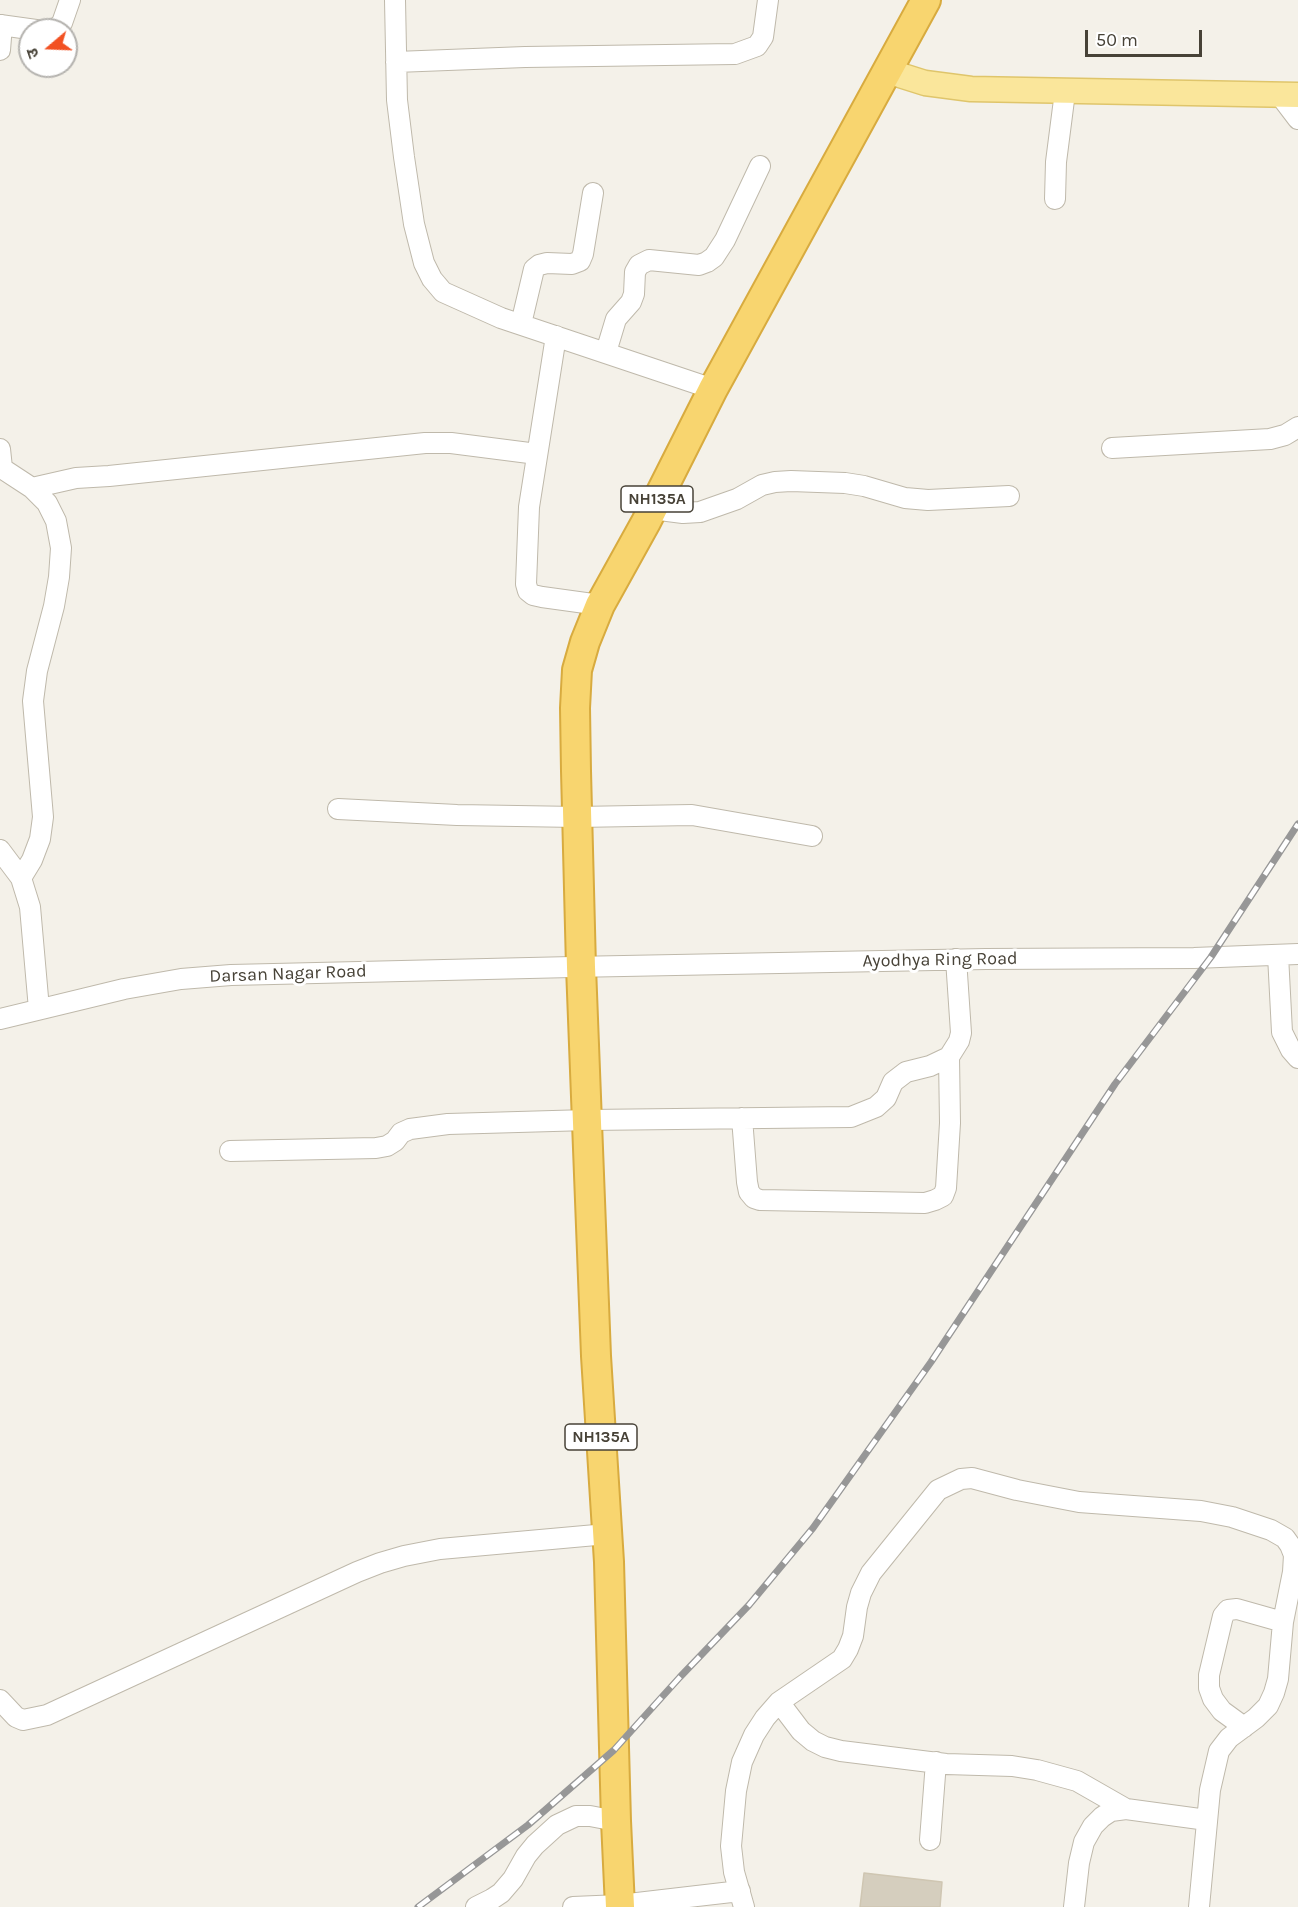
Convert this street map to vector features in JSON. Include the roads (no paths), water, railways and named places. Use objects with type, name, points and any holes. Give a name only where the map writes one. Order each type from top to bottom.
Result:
[{"type":"highway","name":"NH135A","points":[[620,1906],[607,1534],[596,1356],[581,967],[575,708],[577,670],[600,605],[713,389],[926,0]]},
{"type":"main road","points":[[887,71],[946,87],[1065,92],[1288,95]]},
{"type":"street","points":[[64,18],[70,0]]},
{"type":"street","points":[[395,0],[397,100],[414,224],[424,262],[432,279],[443,292],[451,297],[555,336],[713,389]]},
{"type":"street","points":[[396,62],[525,57],[735,54],[758,46],[763,38],[768,0]]},
{"type":"street","points":[[0,50],[1,25],[18,27]]},
{"type":"street","points":[[1055,199],[1056,162],[1065,92]]},
{"type":"street","points":[[1288,95],[1298,119]]},
{"type":"street","points":[[606,352],[616,319],[631,302],[634,294],[635,272],[639,265],[649,260],[699,265],[714,257],[760,166]]},
{"type":"street","points":[[521,324],[534,270],[539,265],[547,263],[572,264],[580,261],[593,194]]},
{"type":"street","points":[[555,336],[529,507],[526,584],[528,591],[533,595],[600,605]]},
{"type":"street","points":[[1112,448],[1270,439],[1285,435],[1298,427]]},
{"type":"street","points":[[33,488],[76,478],[425,443],[451,443],[537,454]]},
{"type":"street","points":[[1,462],[33,488],[47,503],[56,521],[61,548],[54,606],[36,671],[33,701],[42,828],[32,860],[21,878]]},
{"type":"street","points":[[652,509],[683,513],[700,512],[737,500],[762,485],[791,481],[845,483],[905,498],[928,500],[1009,496]]},
{"type":"street","points":[[338,809],[456,815],[577,817],[692,815],[812,836]]},
{"type":"street","points":[[0,850],[21,878],[30,907],[39,1009]]},
{"type":"street","name":"Ayodhya Ring Road","points":[[581,967],[956,959],[1194,958],[1298,954]]},
{"type":"street","points":[[1278,955],[1282,1032],[1298,1058]]},
{"type":"street","points":[[230,1151],[376,1148],[387,1146],[401,1133],[423,1126],[588,1120],[851,1117],[876,1107],[886,1098],[893,1082],[906,1072],[930,1066],[949,1057],[961,1033],[956,959]]},
{"type":"street","name":"Darsan Nagar Road","points":[[0,1019],[124,989],[181,979],[305,973],[581,967]]},
{"type":"street","points":[[742,1119],[747,1182],[749,1192],[754,1198],[760,1200],[925,1203],[943,1196],[946,1188],[951,1123],[949,1057]]},
{"type":"street","points":[[573,1907],[742,1899],[730,1846],[736,1791],[742,1762],[754,1735],[779,1702],[842,1659],[849,1650],[859,1600],[871,1573],[938,1490],[961,1479],[972,1478],[1017,1490],[1079,1502],[1201,1511],[1232,1516],[1271,1530],[1285,1538],[1290,1545],[1294,1555],[1283,1622],[1278,1679],[1268,1706],[1229,1738],[1219,1751],[1212,1780],[1199,1907]]},
{"type":"street","points":[[0,1700],[16,1717],[23,1720],[48,1715],[357,1572],[404,1556],[440,1549],[607,1534]]},
{"type":"street","points":[[1244,1727],[1222,1711],[1213,1699],[1209,1688],[1209,1674],[1223,1616],[1228,1610],[1238,1609],[1283,1622]]},
{"type":"street","points":[[779,1702],[801,1731],[825,1747],[841,1751],[936,1762],[1012,1766],[1045,1772],[1077,1781],[1126,1809]]},
{"type":"street","points":[[930,1840],[936,1762]]},
{"type":"street","points":[[1074,1907],[1084,1842],[1093,1826],[1111,1811],[1126,1809],[1207,1820]]},
{"type":"street","points":[[476,1907],[501,1893],[513,1879],[526,1856],[556,1825],[576,1816],[616,1821]]},
{"type":"railway","points":[[418,1907],[528,1825],[614,1750],[749,1605],[813,1528],[931,1362],[1115,1084],[1211,957],[1298,824]]}]
